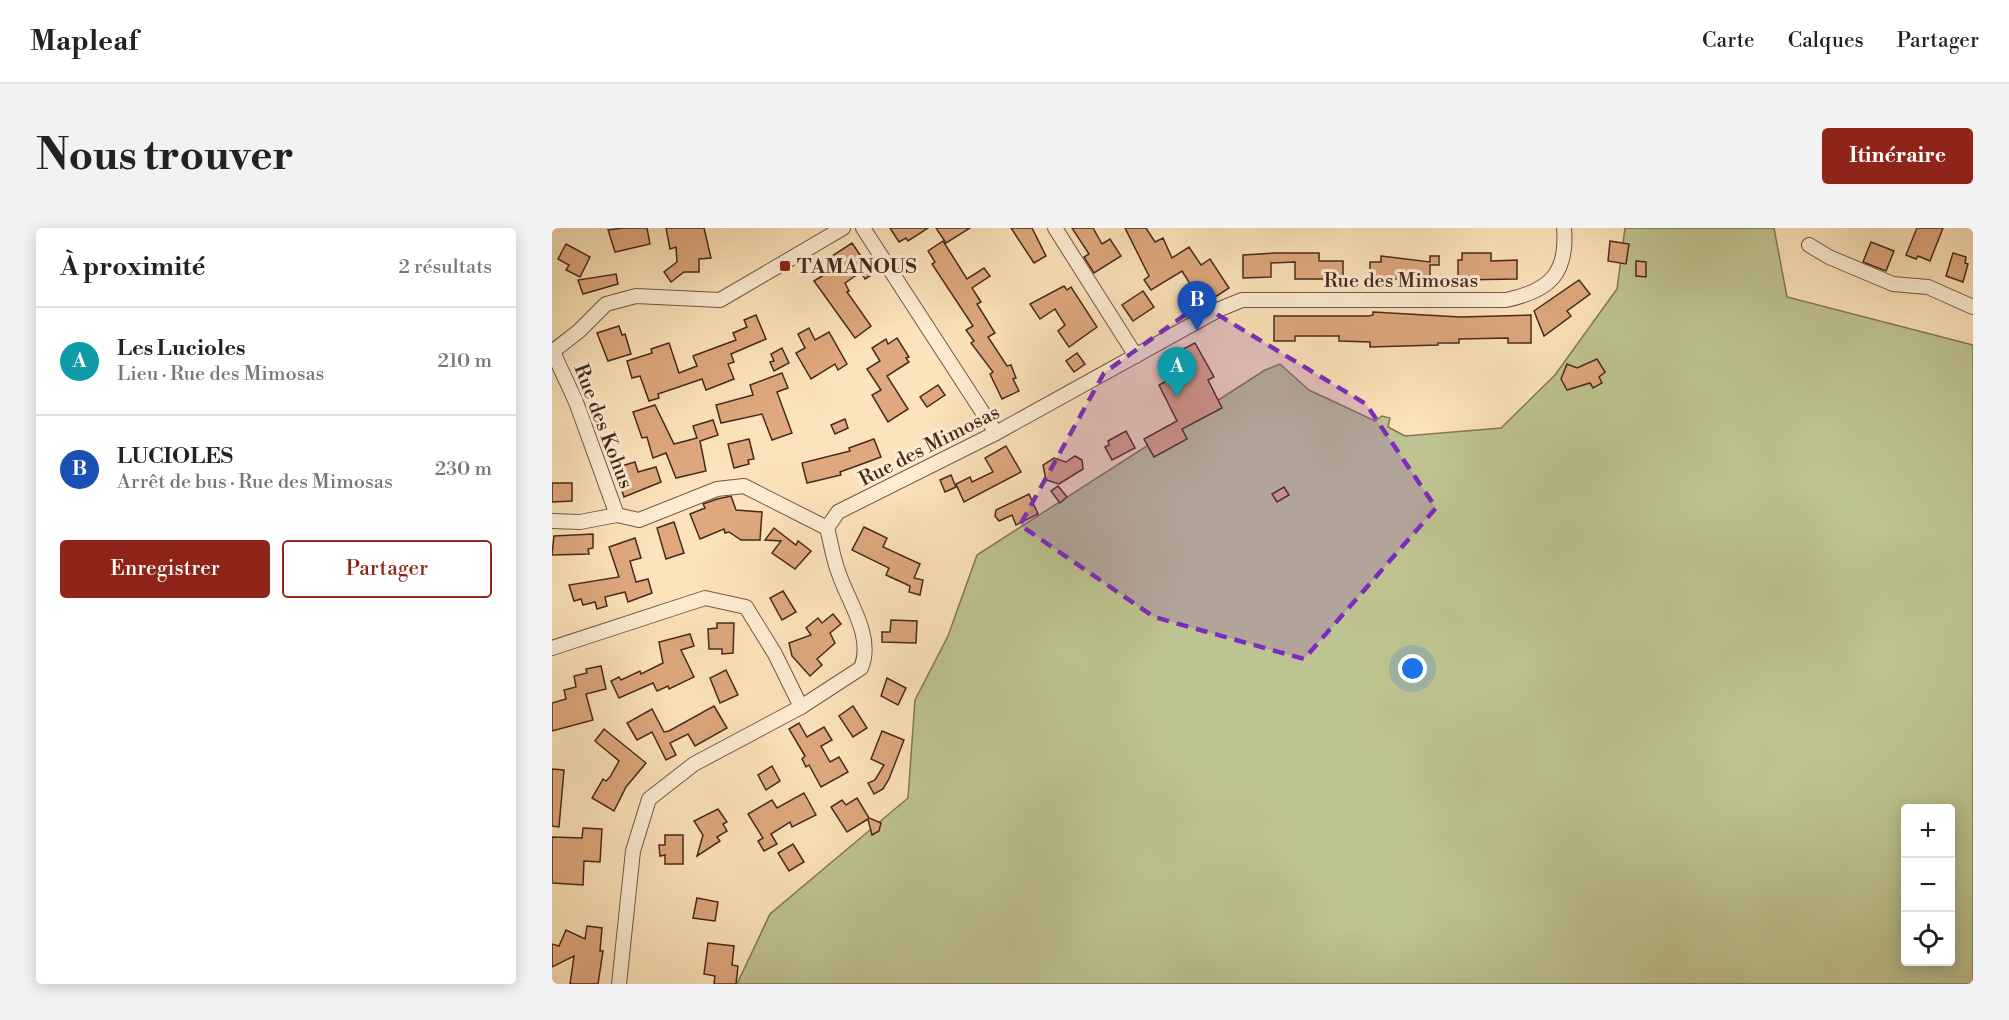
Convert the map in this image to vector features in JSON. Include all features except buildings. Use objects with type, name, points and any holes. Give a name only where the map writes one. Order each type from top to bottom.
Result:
[{"type":"street","points":[[552,352],[579,331],[606,304],[636,296],[720,300],[843,228]]},
{"type":"street","points":[[864,228],[996,433]]},
{"type":"street","points":[[1056,228],[1136,356]]},
{"type":"street","name":"Rue des Mimosas","points":[[827,528],[838,512],[996,433],[1220,309],[1242,300],[1506,300],[1533,295],[1558,273],[1566,251],[1564,228]]},
{"type":"street","points":[[1809,245],[1829,258],[1893,284],[1928,287],[1973,307]]},
{"type":"street","name":"Rue des Kohus","points":[[552,352],[576,402],[617,515]]},
{"type":"street","points":[[552,521],[579,522],[617,515],[639,520],[717,489],[744,486],[827,528],[839,574],[861,630],[865,660],[861,668],[801,707],[694,764],[649,799],[633,851],[619,984]]},
{"type":"street","points":[[552,648],[705,598],[746,607],[775,654],[801,707]]},
{"type":"highlighted area","points":[[1200,304],[1366,404],[1436,508],[1304,659],[1154,617],[1020,525],[1104,373]]},
{"type":"green space","points":[[1625,228],[1774,228],[1787,297],[1973,345],[1973,984],[737,984],[770,914],[908,798],[915,700],[948,636],[977,555],[1265,370],[1280,364],[1309,390],[1375,421],[1382,416],[1390,418],[1388,427],[1405,436],[1501,428],[1555,375],[1617,289]]},
{"type":"place","name":"TAMANOUS","points":[[785,266]]},
{"type":"place","name":"LUCIOLES","points":[[1197,331]]},
{"type":"place","name":"Les Lucioles","points":[[1177,397]]}]
